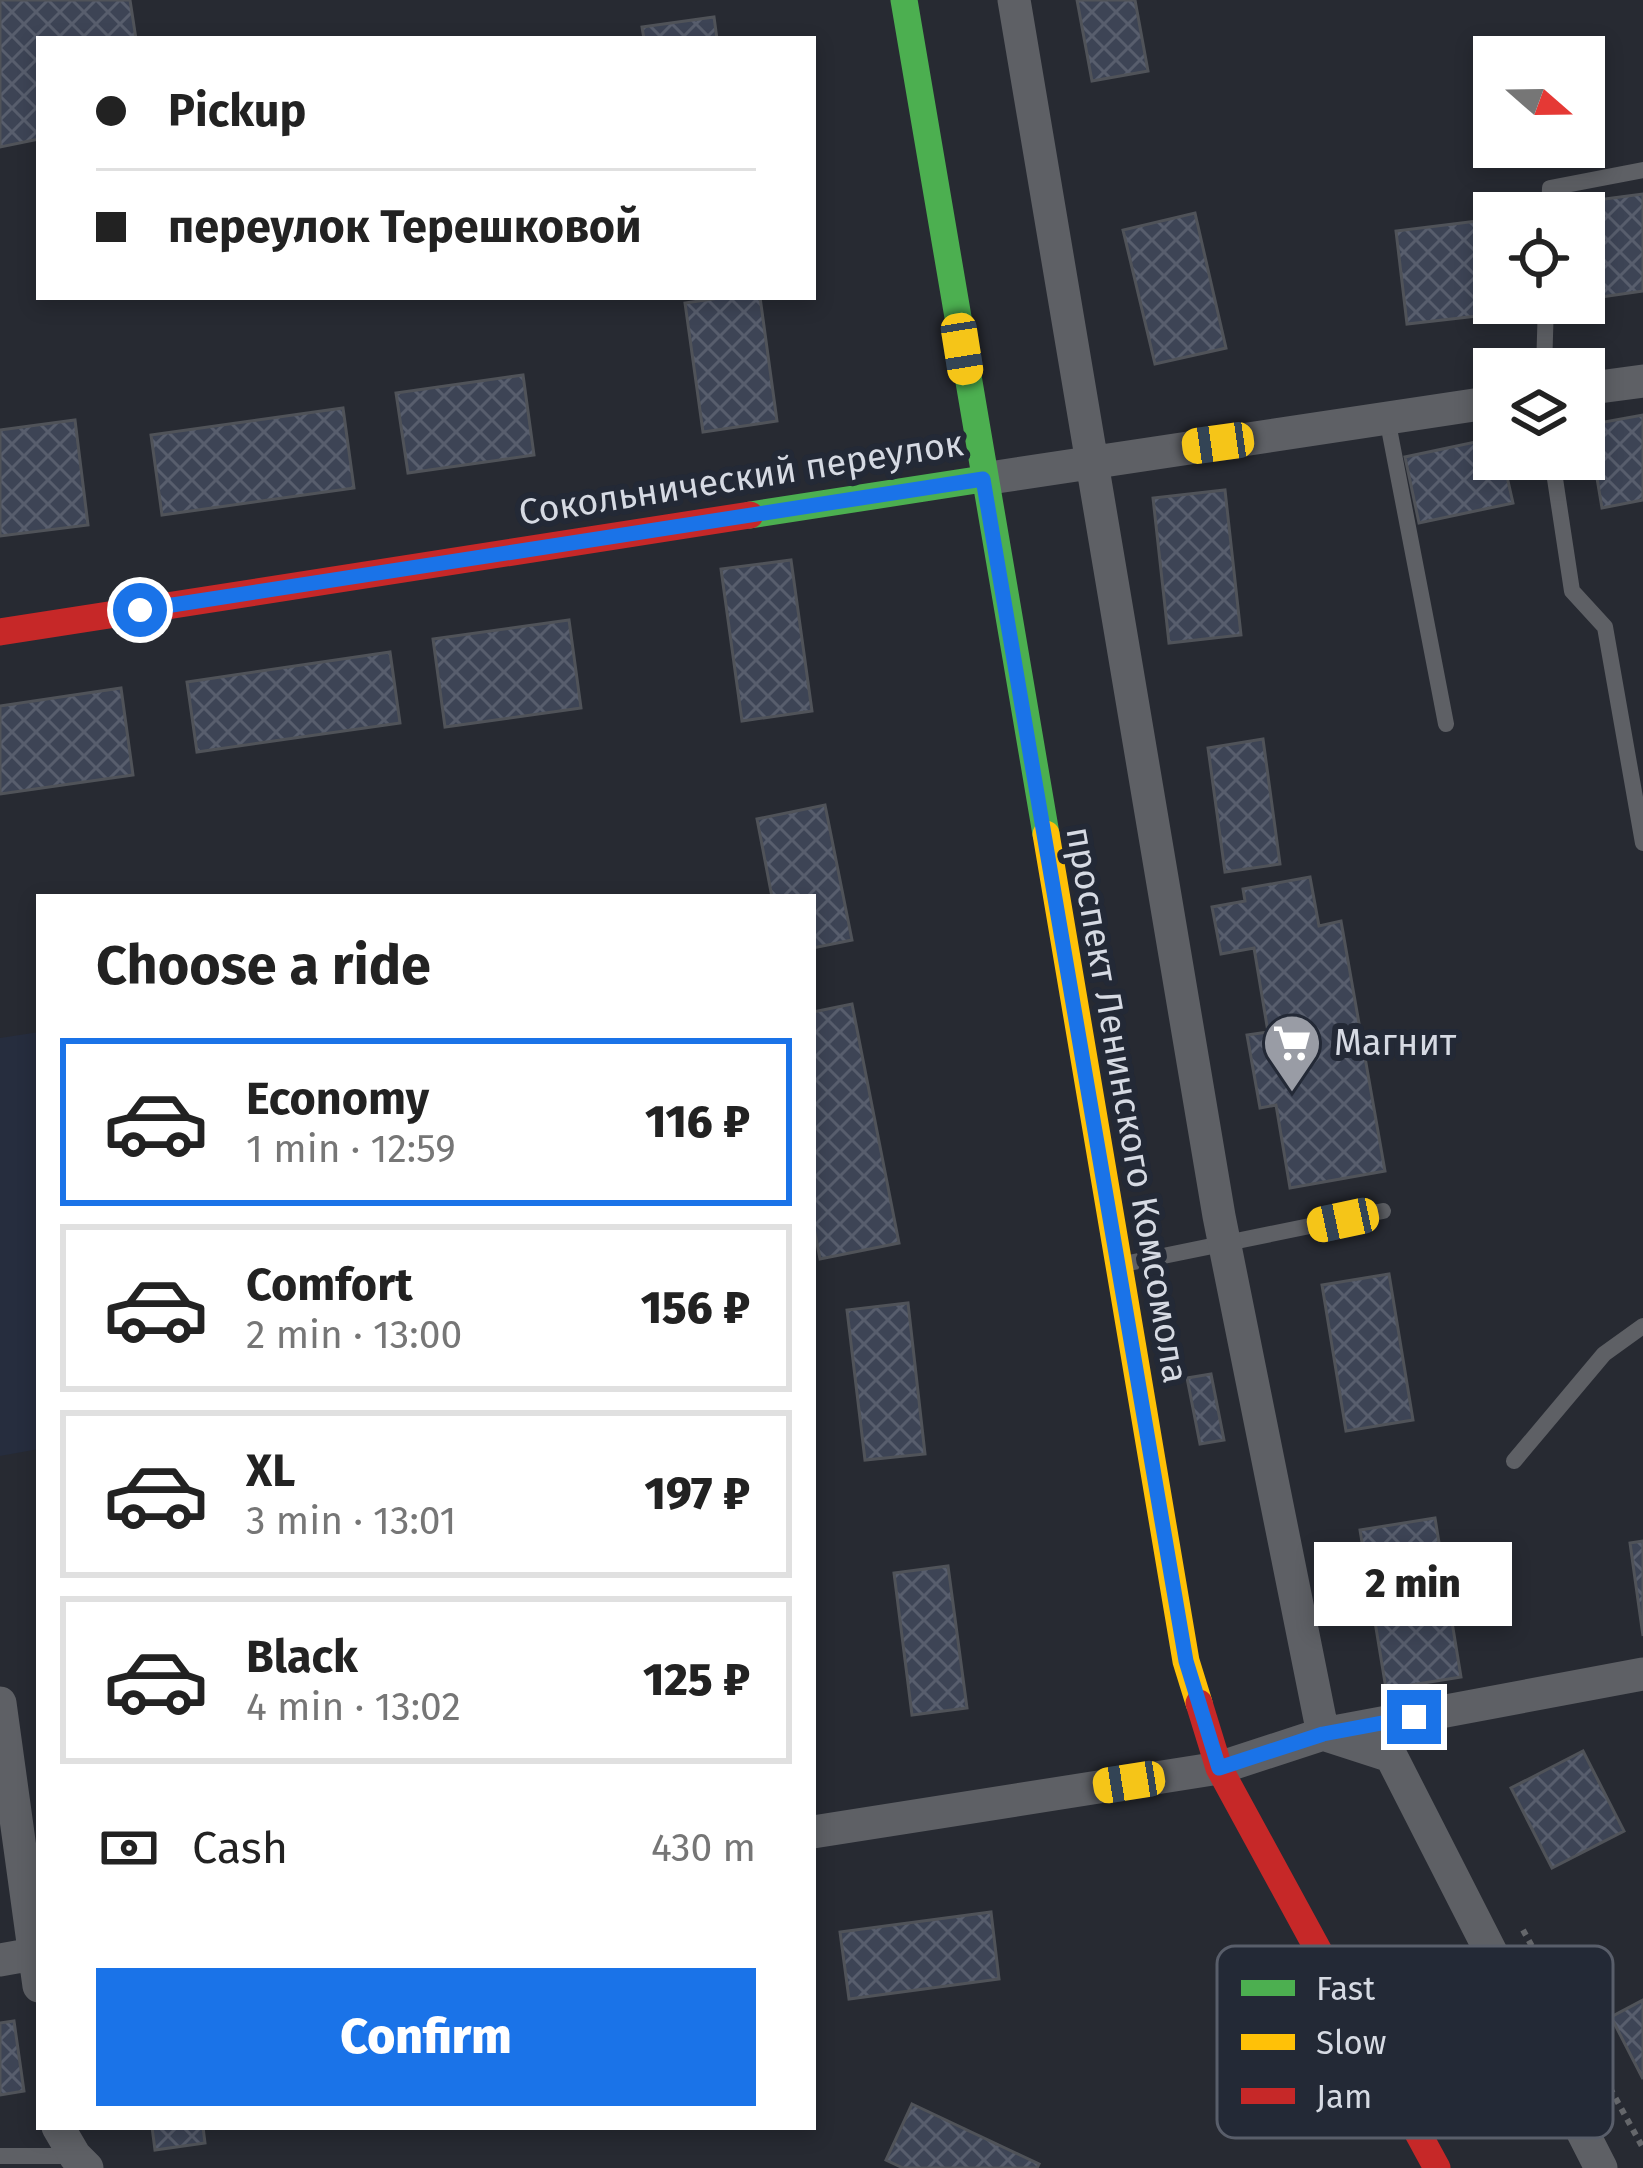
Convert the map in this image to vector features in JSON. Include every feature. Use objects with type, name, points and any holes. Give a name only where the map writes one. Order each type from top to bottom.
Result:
[{"type":"main road","name":"проспект Ленинского Комсомола","points":[[904,0],[1186,1661],[1219,1768],[1316,1946]]},
{"type":"main road","name":"Сокольнический переулок","points":[[0,632],[983,479]]},
{"type":"main road","name":"проспект Ленинского Комсомола","points":[[1422,2138],[1438,2168]]},
{"type":"street","points":[[1015,0],[1224,1245],[1323,1734]]},
{"type":"street","points":[[1605,386],[1643,381]]},
{"type":"street","name":"Сокольнический переулок","points":[[983,479],[1473,405]]},
{"type":"street","points":[[816,1832],[1219,1768],[1323,1734],[1643,1674]]},
{"type":"street","points":[[0,1703],[36,1950]]},
{"type":"street","points":[[1323,1734],[1391,1756],[1488,1946]]},
{"type":"street","points":[[0,1960],[36,1964]]},
{"type":"street","points":[[1586,2138],[1601,2168]]},
{"type":"lane","points":[[1550,192],[1550,188],[1643,170]]},
{"type":"lane","points":[[1387,418],[1446,724]]},
{"type":"lane","points":[[1555,480],[1572,591],[1605,627],[1643,843]]},
{"type":"lane","points":[[1118,1266],[1383,1211]]},
{"type":"lane","points":[[1514,1461],[1604,1354],[1643,1326]]},
{"type":"lane","points":[[0,2156],[71,2155]]},
{"type":"shaded area","points":[[36,1032],[36,1450],[0,1456],[0,1038]]},
{"type":"building","points":[[0,0],[130,0],[136,36],[36,36],[36,140],[0,147]]},
{"type":"building","points":[[1077,0],[1135,0],[1148,71],[1092,81]]},
{"type":"building","points":[[714,17],[717,36],[644,36],[642,27]]},
{"type":"building","points":[[1643,194],[1643,291],[1605,296],[1605,199]]},
{"type":"building","points":[[1195,213],[1226,348],[1155,364],[1123,230]]},
{"type":"building","points":[[1473,222],[1473,317],[1407,324],[1396,231]]},
{"type":"building","points":[[760,300],[777,421],[703,432],[685,303]]},
{"type":"building","points":[[523,375],[534,455],[408,473],[396,393]]},
{"type":"building","points":[[343,408],[354,488],[162,515],[151,435]]},
{"type":"building","points":[[1643,415],[1643,500],[1602,508],[1597,480],[1605,480],[1605,422]]},
{"type":"building","points":[[75,420],[88,525],[0,536],[0,430]]},
{"type":"building","points":[[1473,442],[1473,480],[1508,480],[1513,503],[1419,523],[1405,457]]},
{"type":"building","points":[[1225,490],[1241,635],[1169,643],[1153,498]]},
{"type":"building","points":[[791,560],[812,711],[742,721],[721,569]]},
{"type":"building","points":[[569,620],[581,708],[445,727],[433,639]]},
{"type":"building","points":[[390,652],[400,723],[197,752],[187,682]]},
{"type":"building","points":[[121,688],[133,775],[0,794],[0,706]]},
{"type":"building","points":[[1263,739],[1280,864],[1225,872],[1208,748]]},
{"type":"building","points":[[825,805],[852,940],[816,947],[816,894],[771,894],[757,819]]},
{"type":"building","points":[[1310,877],[1319,926],[1341,921],[1385,1171],[1290,1188],[1276,1105],[1260,1108],[1247,1035],[1268,1032],[1254,948],[1221,954],[1212,907],[1245,901],[1243,889]]},
{"type":"building","points":[[852,1004],[899,1243],[820,1259],[816,1238],[816,1011]]},
{"type":"building","points":[[1389,1274],[1413,1420],[1346,1431],[1322,1285]]},
{"type":"building","points":[[908,1303],[925,1454],[865,1460],[847,1310]]},
{"type":"building","points":[[1211,1374],[1224,1440],[1200,1444],[1187,1378]]},
{"type":"building","points":[[1435,1518],[1461,1677],[1386,1689],[1360,1530]]},
{"type":"building","points":[[1643,1541],[1643,1636],[1630,1543]]},
{"type":"building","points":[[948,1566],[967,1708],[912,1715],[894,1573]]},
{"type":"building","points":[[1583,1751],[1624,1831],[1552,1868],[1511,1788]]},
{"type":"building","points":[[991,1912],[999,1979],[849,1999],[840,1932]]},
{"type":"building","points":[[1643,2000],[1643,2079],[1613,2021],[1613,2016]]},
{"type":"building","points":[[14,2021],[24,2091],[0,2095],[0,2023]]},
{"type":"building","points":[[912,2104],[1039,2164],[1037,2168],[903,2168],[886,2160]]},
{"type":"building","points":[[152,2130],[203,2130],[205,2143],[155,2150]]},
{"type":"traffic: fast","points":[[904,0],[1046,834]]},
{"type":"traffic: fast","points":[[750,515],[983,479]]},
{"type":"traffic: slow","points":[[1046,834],[1186,1661],[1199,1703]]},
{"type":"traffic: jam","points":[[0,632],[750,515]]},
{"type":"traffic: jam","points":[[1199,1703],[1219,1768],[1316,1946]]},
{"type":"traffic: jam","points":[[1421,2138],[1437,2168]]},
{"type":"place","name":"Магнит","points":[[1292,1094]]},
{"type":"route","points":[[140,610],[983,479],[1186,1661],[1219,1768],[1323,1734],[1414,1717]]}]
